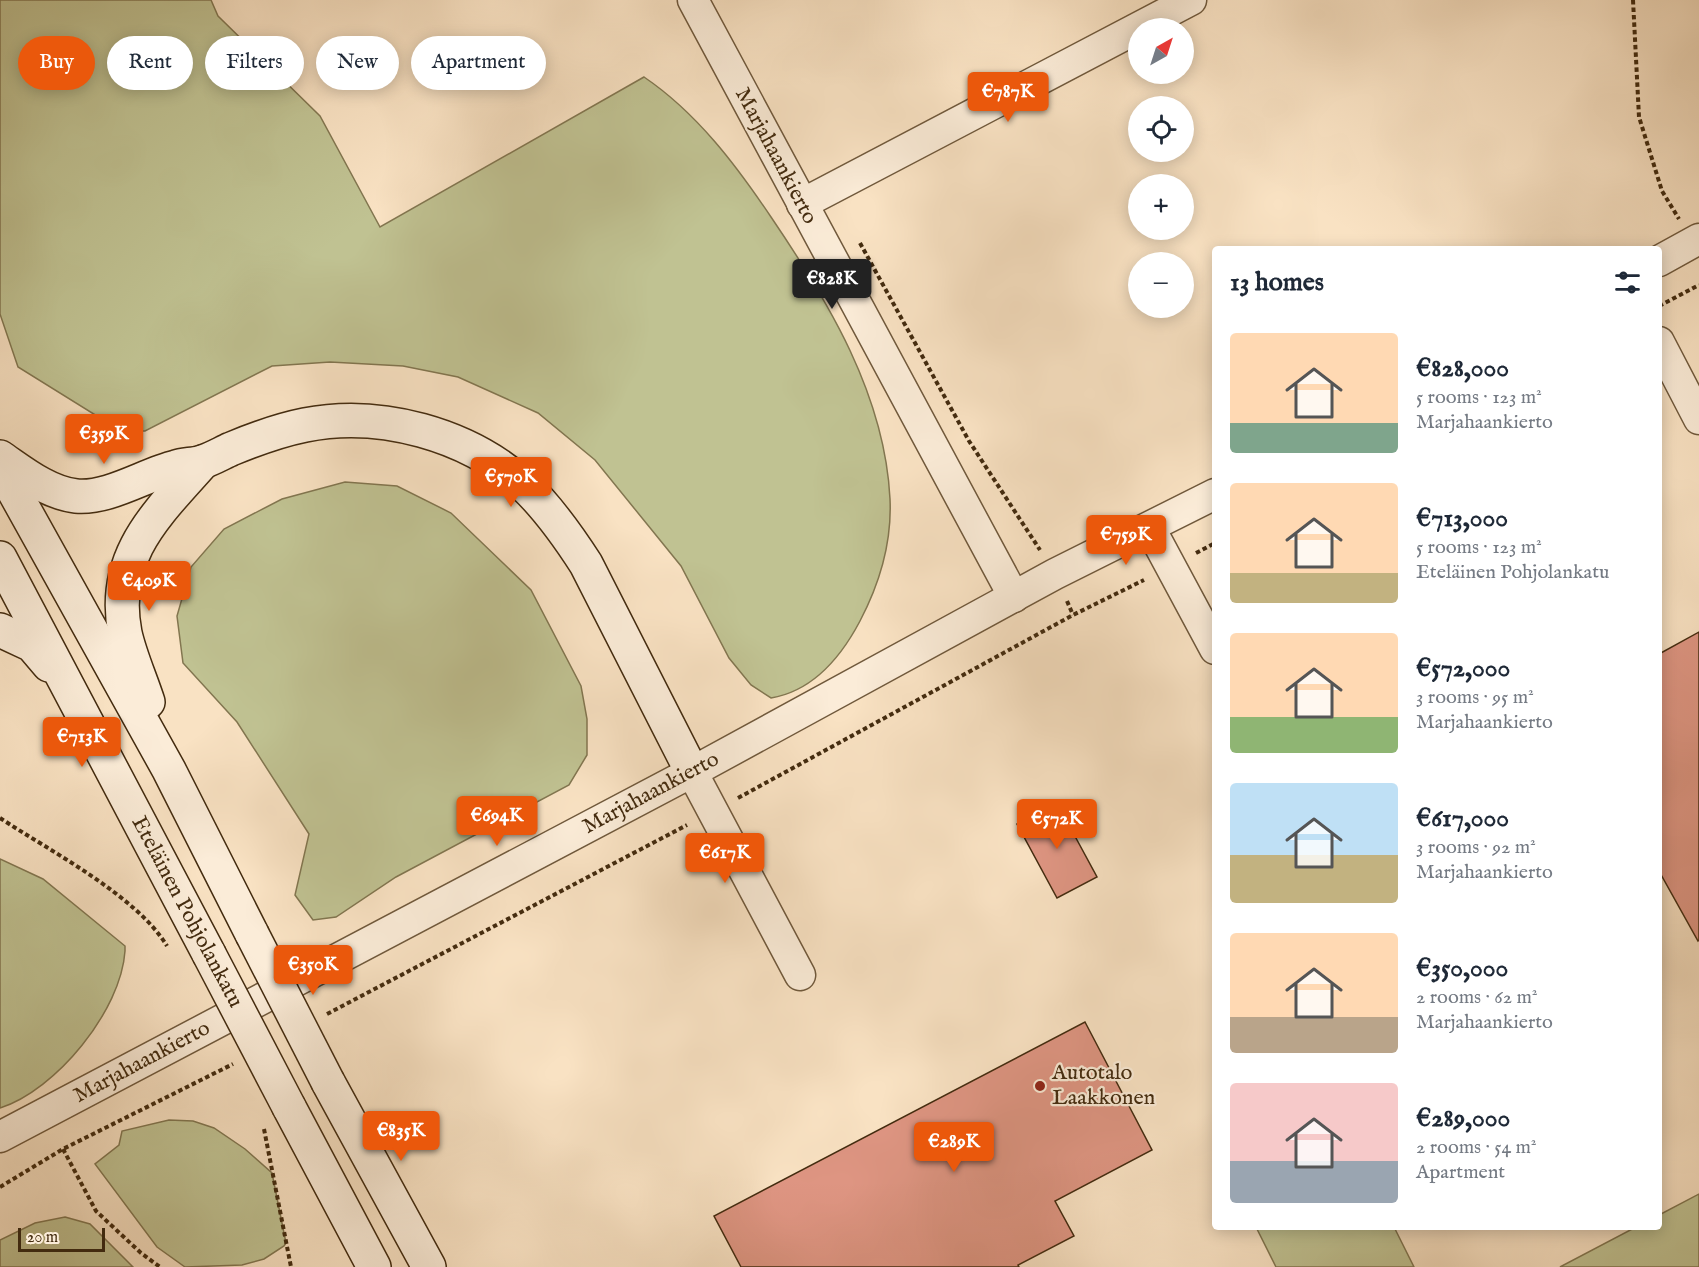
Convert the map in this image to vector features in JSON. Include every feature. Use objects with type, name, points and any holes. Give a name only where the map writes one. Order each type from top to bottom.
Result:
[{"type":"main road","points":[[0,457],[56,491],[77,496],[102,493],[177,466],[203,462],[269,435],[335,420],[368,421],[403,426],[436,435],[498,466],[524,485],[546,508],[586,564],[692,772]]},
{"type":"main road","points":[[169,770],[125,632],[123,601],[125,572],[135,546],[149,524],[203,462]]},
{"type":"main road","name":"Eteläinen Pohjolankatu","points":[[0,466],[169,770],[328,1082],[429,1267]]},
{"type":"main road","name":"Eteläinen Pohjolankatu","points":[[0,558],[209,954],[276,1114],[374,1267]]},
{"type":"main road","points":[[0,630],[32,645],[66,684]]},
{"type":"street","name":"Marjahaankierto","points":[[693,0],[1014,597]]},
{"type":"street","points":[[802,204],[1191,0]]},
{"type":"street","points":[[1662,259],[1696,241]]},
{"type":"street","points":[[1662,348],[1699,419]]},
{"type":"street","name":"Marjahaankierto","points":[[0,1137],[692,772],[1055,574],[1212,496]]},
{"type":"street","points":[[1150,528],[1212,643]]},
{"type":"street","points":[[692,772],[800,975]]},
{"type":"path","points":[[1633,0],[1639,117],[1662,191],[1696,241]]},
{"type":"path","points":[[860,242],[969,441],[1055,574],[1073,615]]},
{"type":"path","points":[[1662,304],[1699,285]]},
{"type":"path","points":[[322,1017],[714,812],[1073,615],[1212,545]]},
{"type":"path","points":[[0,818],[126,900],[158,931],[169,949]]},
{"type":"path","points":[[0,1187],[63,1149],[238,1061]]},
{"type":"path","points":[[276,1114],[291,1267]]},
{"type":"path","points":[[63,1149],[96,1211],[141,1253],[160,1267]]},
{"type":"green space","points":[[0,0],[211,0],[218,16],[238,36],[205,36],[205,90],[293,90],[320,116],[380,227],[644,77],[698,123],[729,159],[758,198],[813,282],[850,350],[865,386],[886,460],[890,515],[887,546],[879,577],[867,607],[835,659],[813,680],[800,688],[771,698],[751,685],[729,658],[681,566],[595,460],[538,413],[458,377],[403,366],[330,362],[272,366],[145,431],[121,431],[18,367],[0,314]]},
{"type":"green space","points":[[345,482],[397,486],[451,513],[531,590],[581,686],[587,719],[587,755],[569,785],[396,877],[336,917],[313,920],[295,895],[309,834],[237,722],[183,663],[177,616],[191,567],[224,529],[282,499]]},
{"type":"green space","points":[[0,859],[43,879],[125,946],[125,951],[121,974],[112,998],[82,1045],[43,1084],[21,1099],[0,1108]]},
{"type":"green space","points":[[169,1120],[193,1121],[214,1128],[245,1149],[272,1173],[286,1243],[284,1246],[264,1259],[242,1265],[185,1267],[157,1247],[95,1164],[119,1145],[122,1131]]},
{"type":"green space","points":[[1699,1194],[1699,1267],[1560,1267],[1630,1230],[1662,1230],[1662,1213]]},
{"type":"green space","points":[[65,1217],[90,1224],[133,1267],[0,1267],[0,1240],[35,1223]]},
{"type":"green space","points":[[1258,1230],[1396,1230],[1414,1267],[1276,1267]]},
{"type":"building","points":[[1699,632],[1698,941],[1662,876],[1662,652]]},
{"type":"building","points":[[1057,803],[1097,877],[1057,898],[1017,824]]},
{"type":"building","name":"Autotalo Laakkonen","points":[[1085,1022],[1152,1150],[1055,1201],[1074,1236],[1018,1265],[1019,1267],[741,1267],[714,1216]]},
{"type":"place","name":"Autotalo Laakkonen","points":[[1040,1086]]}]
